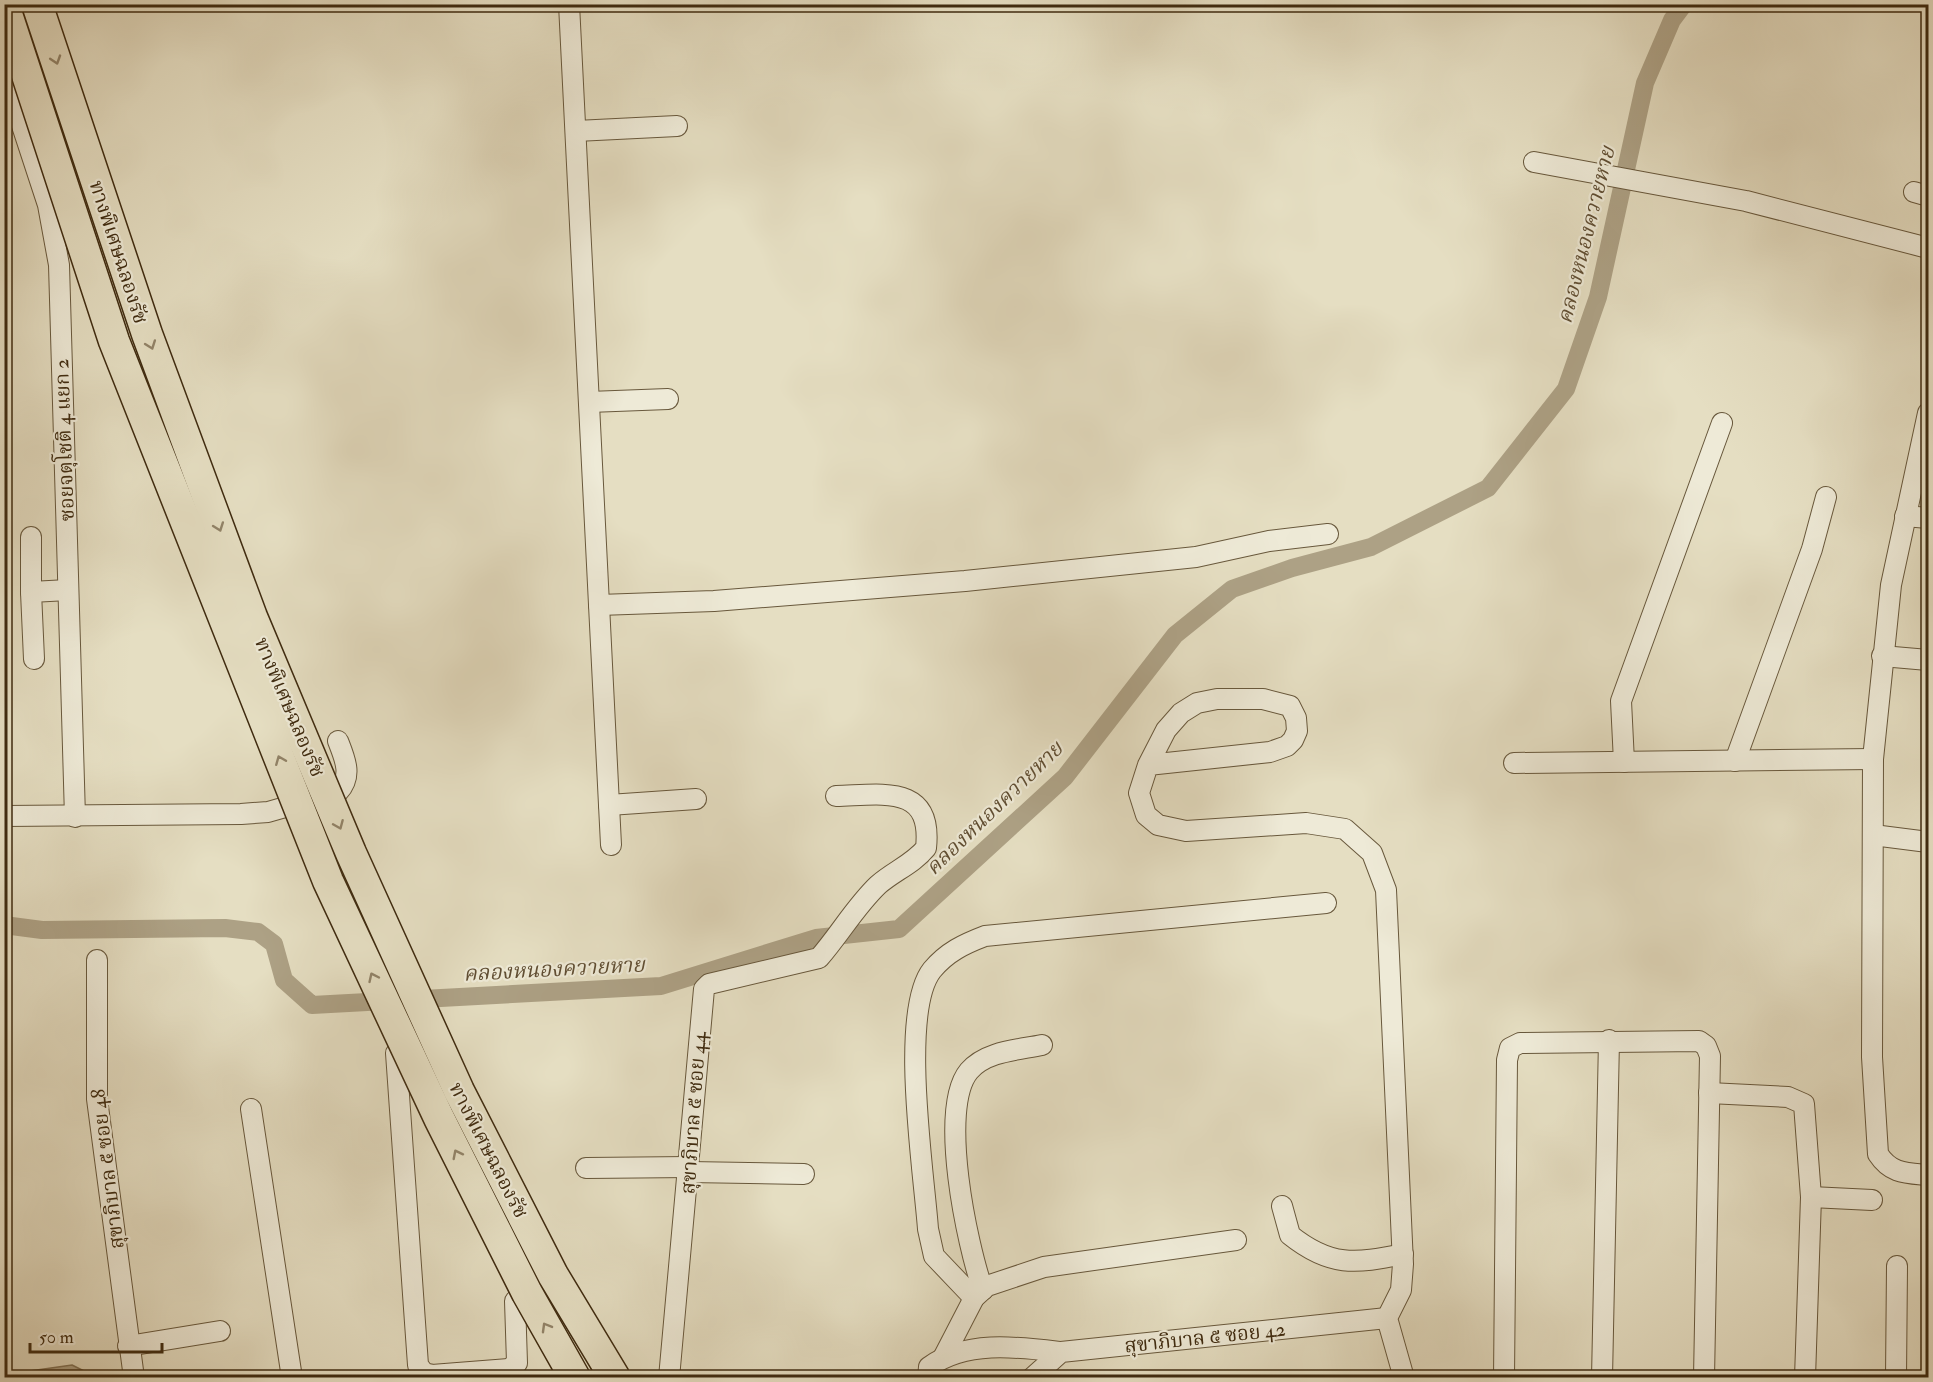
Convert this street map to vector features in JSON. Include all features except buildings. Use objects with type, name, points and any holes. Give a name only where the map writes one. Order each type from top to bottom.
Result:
[{"type":"highway","name":"ทางพิเศษฉลองรัช","points":[[37,4],[147,334],[252,617],[351,853],[459,1091],[553,1275],[615,1377]]},
{"type":"highway","name":"ทางพิเศษฉลองรัช","points":[[4,5],[114,341],[328,881],[439,1118],[527,1293],[575,1377]]},
{"type":"street","points":[[569,4],[611,846]]},
{"type":"street","name":"ซอยจตุโชติ 4 แยก 2","points":[[4,71],[48,205],[59,265],[75,817]]},
{"type":"street","points":[[576,130],[677,126]]},
{"type":"street","points":[[1534,162],[1746,201],[1929,248]]},
{"type":"street","points":[[589,402],[668,399]]},
{"type":"street","points":[[1929,413],[1891,585],[1873,759],[1872,1057],[1878,1154],[1887,1167],[1906,1173],[1929,1175]]},
{"type":"street","points":[[1624,762],[1621,701],[1722,423]]},
{"type":"street","points":[[1735,761],[1812,549],[1826,497]]},
{"type":"street","points":[[1905,516],[1929,518]]},
{"type":"street","points":[[599,605],[714,601],[976,580],[1186,558],[1269,541],[1328,534]]},
{"type":"street","points":[[31,537],[34,659]]},
{"type":"street","points":[[32,592],[68,590]]},
{"type":"street","points":[[1883,650],[1929,648]]},
{"type":"street","points":[[1883,650],[1929,660]]},
{"type":"street","points":[[1148,765],[1270,752],[1287,746],[1297,731],[1296,718],[1290,706],[1278,701],[1217,699],[1197,704],[1181,713],[1166,730],[1148,765],[1139,793],[1146,815],[1158,825],[1186,831],[1306,823],[1345,829],[1372,853],[1386,890],[1403,1254],[1401,1290],[1387,1317],[1404,1377]]},
{"type":"street","points":[[4,816],[75,817],[268,812],[338,792],[345,785],[346,763],[338,741]]},
{"type":"street","points":[[1514,763],[1873,759]]},
{"type":"street","name":"สุขาภิบาล ๕ ซอย 44","points":[[669,1377],[704,988],[709,984],[819,958],[879,884],[920,855],[926,848],[928,830],[922,810],[912,801],[888,794],[836,796]]},
{"type":"street","points":[[609,805],[696,799]]},
{"type":"street","points":[[1874,835],[1929,842]]},
{"type":"street","points":[[978,1294],[934,1256],[928,1229],[914,1049],[920,995],[931,971],[956,947],[985,936],[1326,903]]},
{"type":"street","name":"สุขาภิบาล ๕ ซอย 48","points":[[97,960],[97,1099],[128,1346],[134,1377]]},
{"type":"street","points":[[1602,1377],[1609,1040]]},
{"type":"street","points":[[1504,1377],[1507,1060],[1510,1048],[1520,1043],[1609,1040],[1699,1041],[1706,1046],[1710,1056],[1704,1377]]},
{"type":"street","points":[[978,1294],[953,1120],[960,1086],[970,1069],[988,1058],[1042,1045]]},
{"type":"street","points":[[396,1053],[418,1365],[424,1373],[432,1375],[459,1376],[509,1369],[517,1363],[515,1301]]},
{"type":"street","points":[[1710,1094],[1788,1097],[1804,1104],[1811,1197],[1805,1377]]},
{"type":"street","points":[[251,1109],[292,1377]]},
{"type":"street","points":[[586,1168],[804,1174]]},
{"type":"street","points":[[1811,1197],[1872,1200]]},
{"type":"street","points":[[1282,1206],[1290,1235],[1325,1258],[1366,1262],[1403,1254]]},
{"type":"street","points":[[927,1377],[929,1367],[944,1356],[978,1294],[987,1286],[1044,1267],[1236,1240]]},
{"type":"street","points":[[1896,1377],[1897,1266]]},
{"type":"street","name":"สุขาภิบาล ๕ ซอย 42","points":[[944,1356],[1004,1345],[1061,1352],[1387,1317]]},
{"type":"street","points":[[128,1346],[220,1331]]},
{"type":"street","points":[[1032,1377],[1061,1352]]},
{"type":"shaded area","points":[[72,1365],[96,1377],[23,1377],[30,1371]]},
{"type":"waterway","name":"คลองหนองควายหาย","points":[[4,925],[42,930],[225,928],[258,932],[274,944],[284,980],[312,1005],[661,986],[816,938],[899,929],[1065,777],[1175,635],[1232,589],[1292,568],[1371,547],[1488,488],[1566,389],[1598,297],[1645,83],[1672,20],[1684,4]]}]
